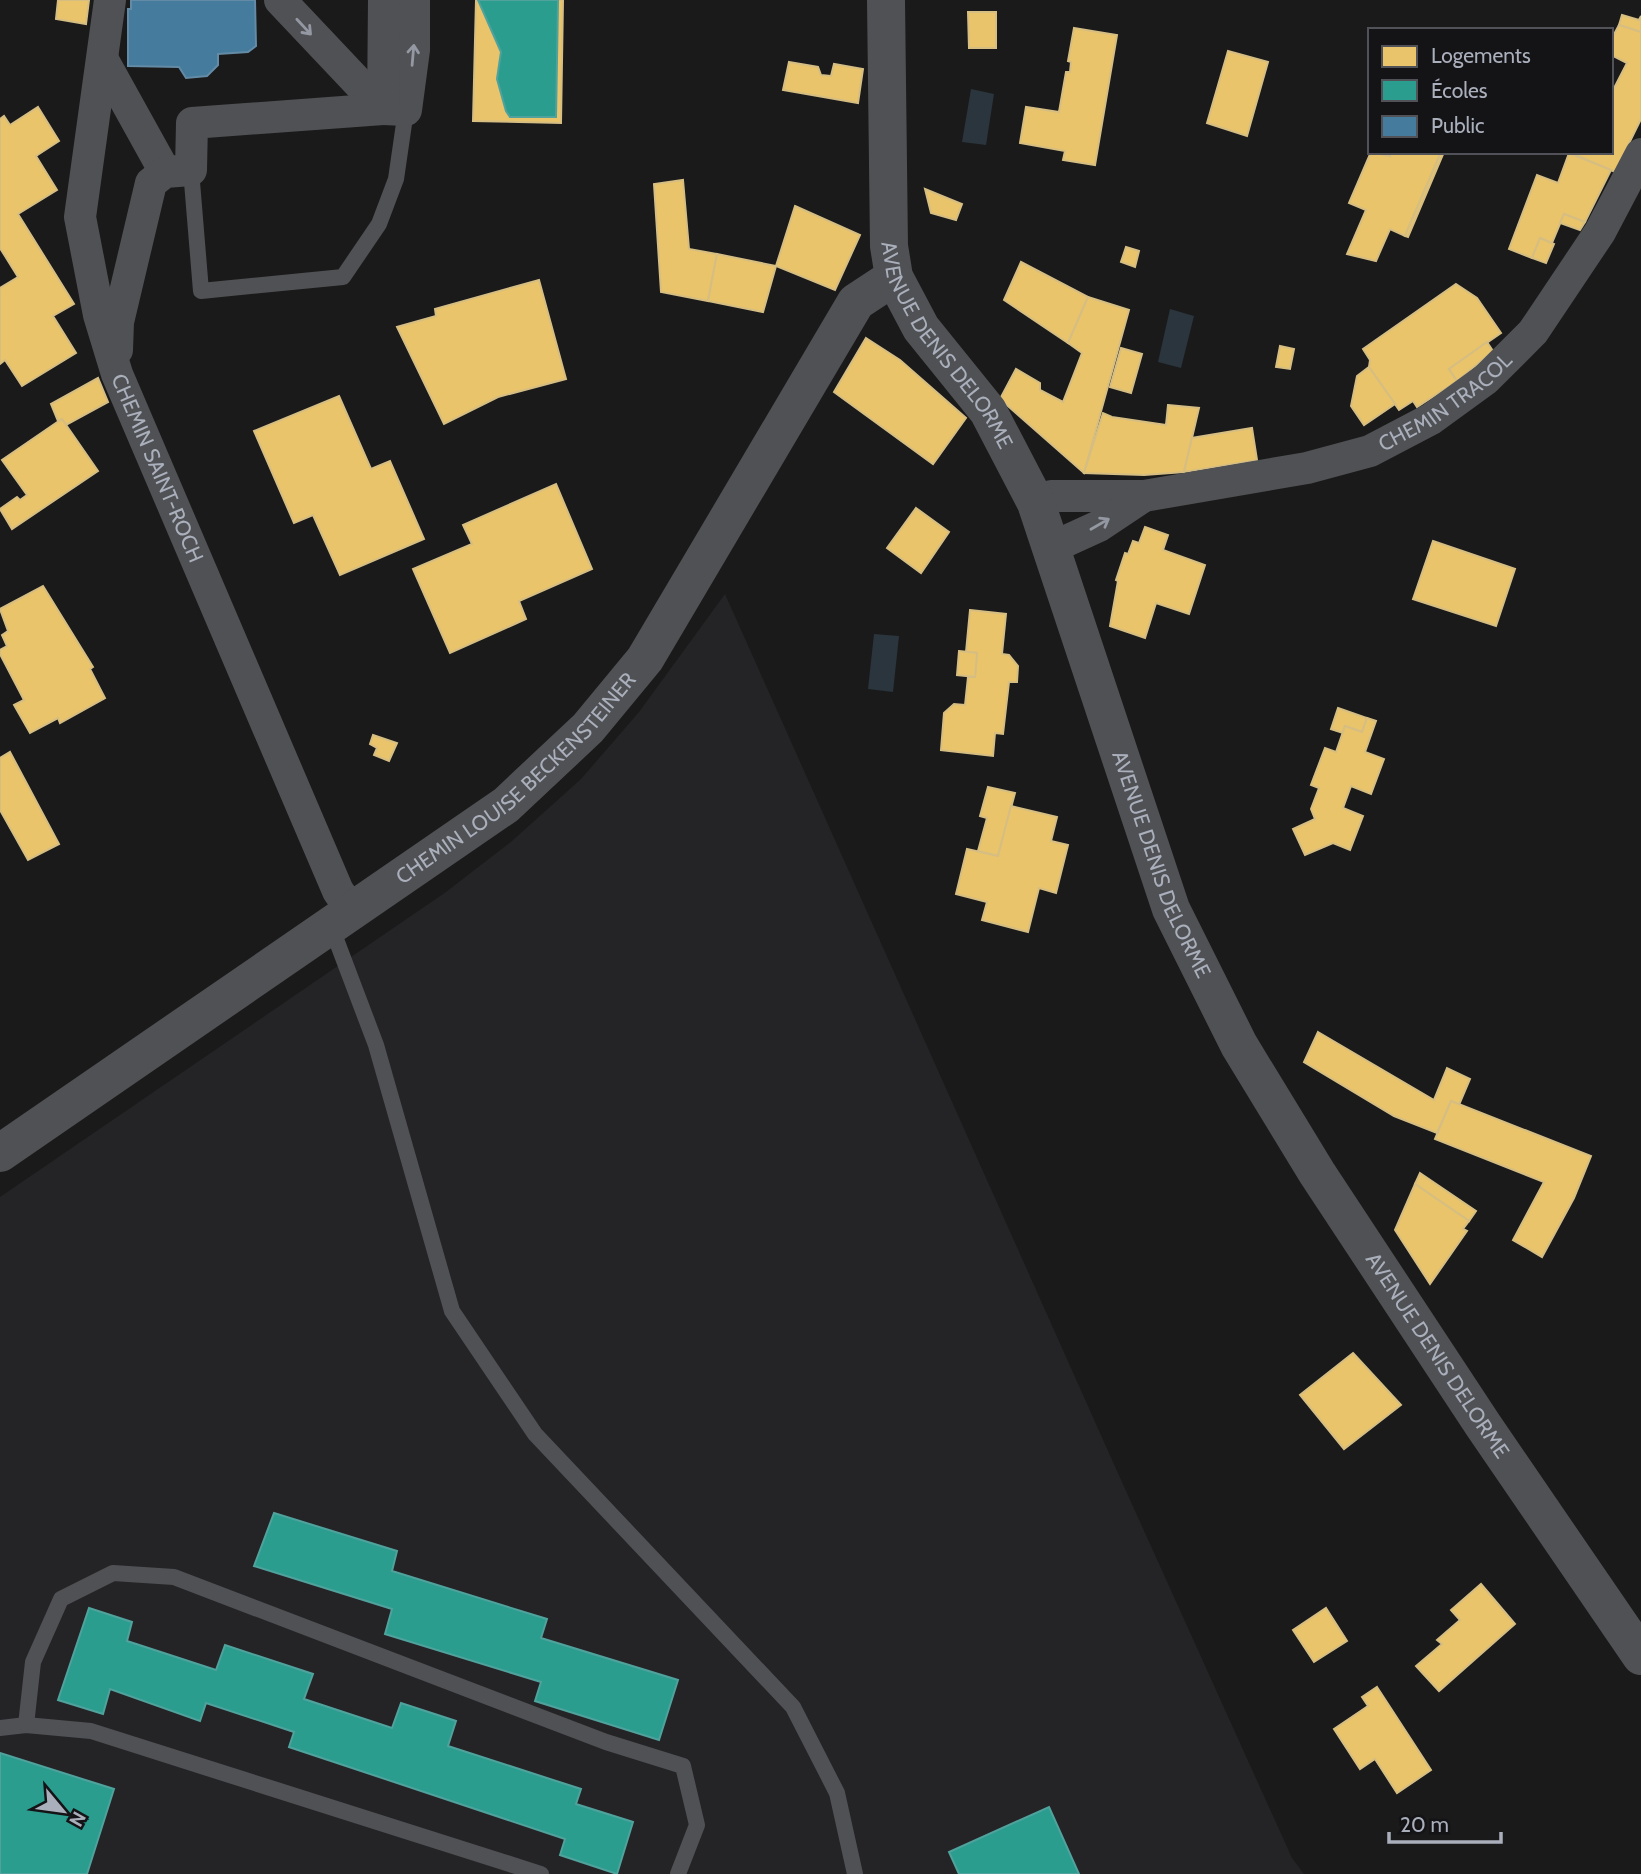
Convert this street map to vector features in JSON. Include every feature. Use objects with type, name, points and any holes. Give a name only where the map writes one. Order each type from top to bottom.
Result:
[{"type":"street","name":"CHEMIN SAINT-ROCH","points":[[110,0],[104,62],[80,217],[99,315],[117,374],[338,891],[341,918]]},
{"type":"street","points":[[280,0],[329,54],[395,110]]},
{"type":"street","points":[[384,0],[395,110]]},
{"type":"street","points":[[395,110],[414,50],[414,0]]},
{"type":"street","name":"AVENUE DENIS DELORME","points":[[886,0],[890,246],[894,277],[921,328],[988,411],[1036,503],[1053,547],[1171,909],[1239,1045],[1317,1173],[1599,1599],[1641,1656]]},
{"type":"street","points":[[104,62],[178,171]]},
{"type":"street","points":[[117,374],[118,321],[151,183],[178,171],[192,124],[395,110]]},
{"type":"street","name":"CHEMIN TRACOL","points":[[1036,503],[1051,496],[1144,496],[1307,468],[1370,451],[1431,419],[1486,379],[1533,332],[1600,232],[1641,154]]},
{"type":"street","name":"CHEMIN LOUISE BECKENSTEINER","points":[[0,1153],[506,805],[595,719],[645,659],[856,302],[894,277]]},
{"type":"street","name":"CHEMIN TRACOL","points":[[1053,547],[1099,526],[1144,496]]},
{"type":"lane","points":[[178,171],[201,291],[344,278],[379,224],[396,179],[395,110]]},
{"type":"lane","points":[[341,918],[452,1311],[535,1434],[793,1707],[837,1793],[855,1874]]},
{"type":"lane","points":[[26,1725],[33,1662],[61,1599],[113,1573],[174,1577],[606,1742],[683,1766],[698,1825],[678,1874]]},
{"type":"lane","points":[[0,1728],[26,1725],[91,1731],[541,1874]]},
{"type":"shaded area","points":[[971,89],[994,94],[986,145],[962,142]]},
{"type":"shaded area","points":[[1170,309],[1194,316],[1181,368],[1158,362]]},
{"type":"shaded area","points":[[725,594],[1292,1858],[1304,1874],[0,1874],[0,1197],[446,892],[512,841],[581,779],[639,712]]},
{"type":"shaded area","points":[[874,634],[899,636],[893,692],[868,689]]},
{"type":"building: Logements","points":[[58,0],[89,0],[86,24],[56,19]]},
{"type":"building: Logements","points":[[476,0],[501,52],[497,79],[510,117],[556,117],[558,0],[563,0],[561,123],[473,121]]},
{"type":"building: Logements","points":[[968,12],[996,12],[996,48],[969,48]]},
{"type":"building: Logements","points":[[1622,15],[1639,20],[1641,16],[1641,32],[1619,25]]},
{"type":"building: Logements","points":[[1619,25],[1641,32],[1641,119],[1615,172],[1573,154],[1613,154],[1613,90],[1627,63],[1613,56],[1613,36]]},
{"type":"building: Logements","points":[[1074,28],[1117,35],[1095,165],[1063,160],[1065,151],[1020,143],[1026,107],[1059,112],[1066,72],[1070,72],[1071,62],[1068,61]]},
{"type":"building: Logements","points":[[1228,51],[1268,62],[1247,136],[1207,123]]},
{"type":"building: Logements","points":[[789,62],[818,67],[821,75],[831,76],[834,64],[863,69],[858,103],[783,90]]},
{"type":"building: Logements","points":[[38,107],[59,141],[36,156],[57,190],[18,214],[74,304],[53,316],[76,353],[22,386],[5,360],[0,364],[0,288],[18,277],[0,248],[0,119],[4,116],[10,125]]},
{"type":"building: Logements","points":[[1370,154],[1440,154],[1405,236],[1390,229],[1376,261],[1347,254],[1366,210],[1349,203]]},
{"type":"building: Logements","points":[[1440,154],[1443,154],[1408,237],[1405,236]]},
{"type":"building: Logements","points":[[1569,154],[1611,170],[1585,222],[1564,214],[1552,243],[1540,238],[1532,258],[1509,249],[1537,175],[1558,183]]},
{"type":"building: Logements","points":[[683,180],[689,249],[717,254],[708,301],[661,292],[654,184]]},
{"type":"building: Logements","points":[[925,189],[962,204],[956,220],[931,213]]},
{"type":"building: Logements","points":[[795,206],[860,235],[835,290],[776,266]]},
{"type":"building: Logements","points":[[1564,214],[1585,222],[1580,230],[1560,223]]},
{"type":"building: Logements","points":[[1540,238],[1554,244],[1546,263],[1532,258]]},
{"type":"building: Logements","points":[[1126,247],[1139,251],[1135,267],[1121,262]]},
{"type":"building: Logements","points":[[717,254],[776,266],[763,312],[708,301]]},
{"type":"building: Logements","points":[[1021,262],[1088,297],[1068,343],[1004,300]]},
{"type":"building: Logements","points":[[539,280],[566,379],[498,397],[444,424],[397,327],[436,316],[435,309]]},
{"type":"building: Logements","points":[[1456,284],[1477,298],[1501,333],[1449,369],[1457,381],[1417,407],[1413,401],[1399,410],[1369,367],[1370,360],[1363,349]]},
{"type":"building: Logements","points":[[1088,297],[1129,310],[1084,473],[1000,399],[1016,369],[1040,383],[1040,390],[1063,402],[1082,353],[1068,343]]},
{"type":"building: Logements","points":[[866,338],[900,360],[966,418],[933,464],[834,392]]},
{"type":"building: Logements","points":[[1487,342],[1493,351],[1457,381],[1449,369]]},
{"type":"building: Logements","points":[[1280,346],[1294,349],[1290,369],[1276,367]]},
{"type":"building: Logements","points":[[1121,348],[1142,354],[1131,393],[1110,387]]},
{"type":"building: Logements","points":[[1369,367],[1395,404],[1364,425],[1351,406],[1357,376]]},
{"type":"building: Logements","points":[[98,378],[108,402],[66,425],[62,419],[58,421],[51,404]]},
{"type":"building: Logements","points":[[339,396],[371,469],[390,461],[424,539],[340,575],[313,515],[294,523],[254,431]]},
{"type":"building: Logements","points":[[1168,405],[1199,408],[1184,472],[1144,475],[1084,473],[1103,413],[1112,417],[1166,425]]},
{"type":"building: Logements","points":[[62,419],[98,471],[12,529],[0,509],[17,497],[20,500],[27,495],[2,460]]},
{"type":"building: Logements","points":[[1252,428],[1257,460],[1184,472],[1192,438]]},
{"type":"building: Logements","points":[[556,484],[592,569],[519,601],[526,619],[450,653],[413,569],[472,544],[463,525]]},
{"type":"building: Logements","points":[[916,508],[949,532],[921,573],[887,548]]},
{"type":"building: Logements","points":[[1145,527],[1168,535],[1163,550],[1205,565],[1189,614],[1156,603],[1145,638],[1110,626],[1118,581],[1116,580],[1125,553],[1128,554],[1133,541],[1139,543]]},
{"type":"building: Logements","points":[[1433,541],[1515,569],[1496,626],[1413,599]]},
{"type":"building: Logements","points":[[43,586],[93,667],[90,669],[105,698],[60,723],[58,718],[30,733],[14,705],[24,700],[0,654],[0,650],[7,646],[2,635],[8,631],[0,609]]},
{"type":"building: Logements","points":[[970,610],[1006,614],[1002,654],[1009,655],[1018,666],[1017,682],[1009,682],[1003,734],[995,733],[993,756],[941,750],[944,713],[954,704],[965,705],[968,677],[975,677],[977,653],[966,652]]},
{"type":"building: Logements","points":[[959,651],[977,653],[975,677],[957,675]]},
{"type":"building: Logements","points":[[1338,708],[1367,718],[1362,732],[1345,726],[1343,733],[1331,729]]},
{"type":"building: Logements","points":[[1367,718],[1376,721],[1365,752],[1384,759],[1371,794],[1351,786],[1343,808],[1363,816],[1350,850],[1333,843],[1305,855],[1293,829],[1315,819],[1311,809],[1319,788],[1311,785],[1325,748],[1336,752],[1345,726],[1362,732]]},
{"type":"building: Logements","points":[[373,735],[397,743],[389,761],[374,755],[377,748],[370,744]]},
{"type":"building: Logements","points":[[10,752],[59,844],[28,860],[0,810],[0,758]]},
{"type":"building: Logements","points":[[988,787],[1015,793],[998,856],[978,851],[987,818],[980,816]]},
{"type":"building: Logements","points":[[1011,806],[1057,817],[1051,841],[1068,845],[1056,893],[1039,888],[1028,932],[982,920],[987,902],[956,894],[967,849],[998,856]]},
{"type":"building: Logements","points":[[1318,1032],[1434,1100],[1447,1068],[1470,1079],[1459,1105],[1451,1101],[1437,1133],[1394,1116],[1304,1062]]},
{"type":"building: Logements","points":[[1451,1101],[1591,1156],[1574,1198],[1542,1257],[1513,1240],[1544,1182],[1435,1139]]},
{"type":"building: Logements","points":[[1420,1173],[1476,1211],[1469,1221],[1415,1184]]},
{"type":"building: Logements","points":[[1415,1184],[1469,1221],[1463,1229],[1467,1231],[1430,1284],[1395,1230]]},
{"type":"building: Logements","points":[[1353,1353],[1401,1405],[1344,1449],[1300,1395]]},
{"type":"building: Logements","points":[[1481,1584],[1515,1624],[1439,1691],[1416,1666],[1442,1644],[1437,1640],[1460,1620],[1451,1610]]},
{"type":"building: Logements","points":[[1326,1608],[1347,1641],[1314,1662],[1293,1630]]},
{"type":"building: Logements","points":[[1377,1687],[1431,1770],[1397,1793],[1375,1759],[1360,1769],[1334,1729],[1368,1706],[1362,1697]]},
{"type":"building: Écoles","points":[[478,0],[558,0],[556,117],[510,117],[506,111],[497,79],[501,52]]},
{"type":"building: Écoles","points":[[274,1513],[397,1551],[392,1571],[547,1619],[541,1638],[678,1680],[659,1740],[535,1701],[541,1682],[385,1634],[392,1609],[254,1566]]},
{"type":"building: Écoles","points":[[89,1608],[132,1622],[127,1641],[216,1670],[225,1645],[313,1674],[304,1699],[392,1728],[401,1703],[456,1721],[448,1746],[581,1789],[576,1804],[633,1822],[617,1874],[560,1855],[565,1839],[289,1747],[294,1732],[206,1703],[200,1721],[110,1689],[103,1714],[58,1700]]},
{"type":"building: Écoles","points":[[0,1753],[114,1789],[87,1874],[0,1874]]},
{"type":"building: Écoles","points":[[1049,1807],[1079,1874],[959,1874],[949,1852]]},
{"type":"building: Public","points":[[131,0],[255,0],[256,46],[248,52],[218,54],[218,65],[207,76],[186,78],[179,67],[128,66],[128,9],[131,9]]}]
